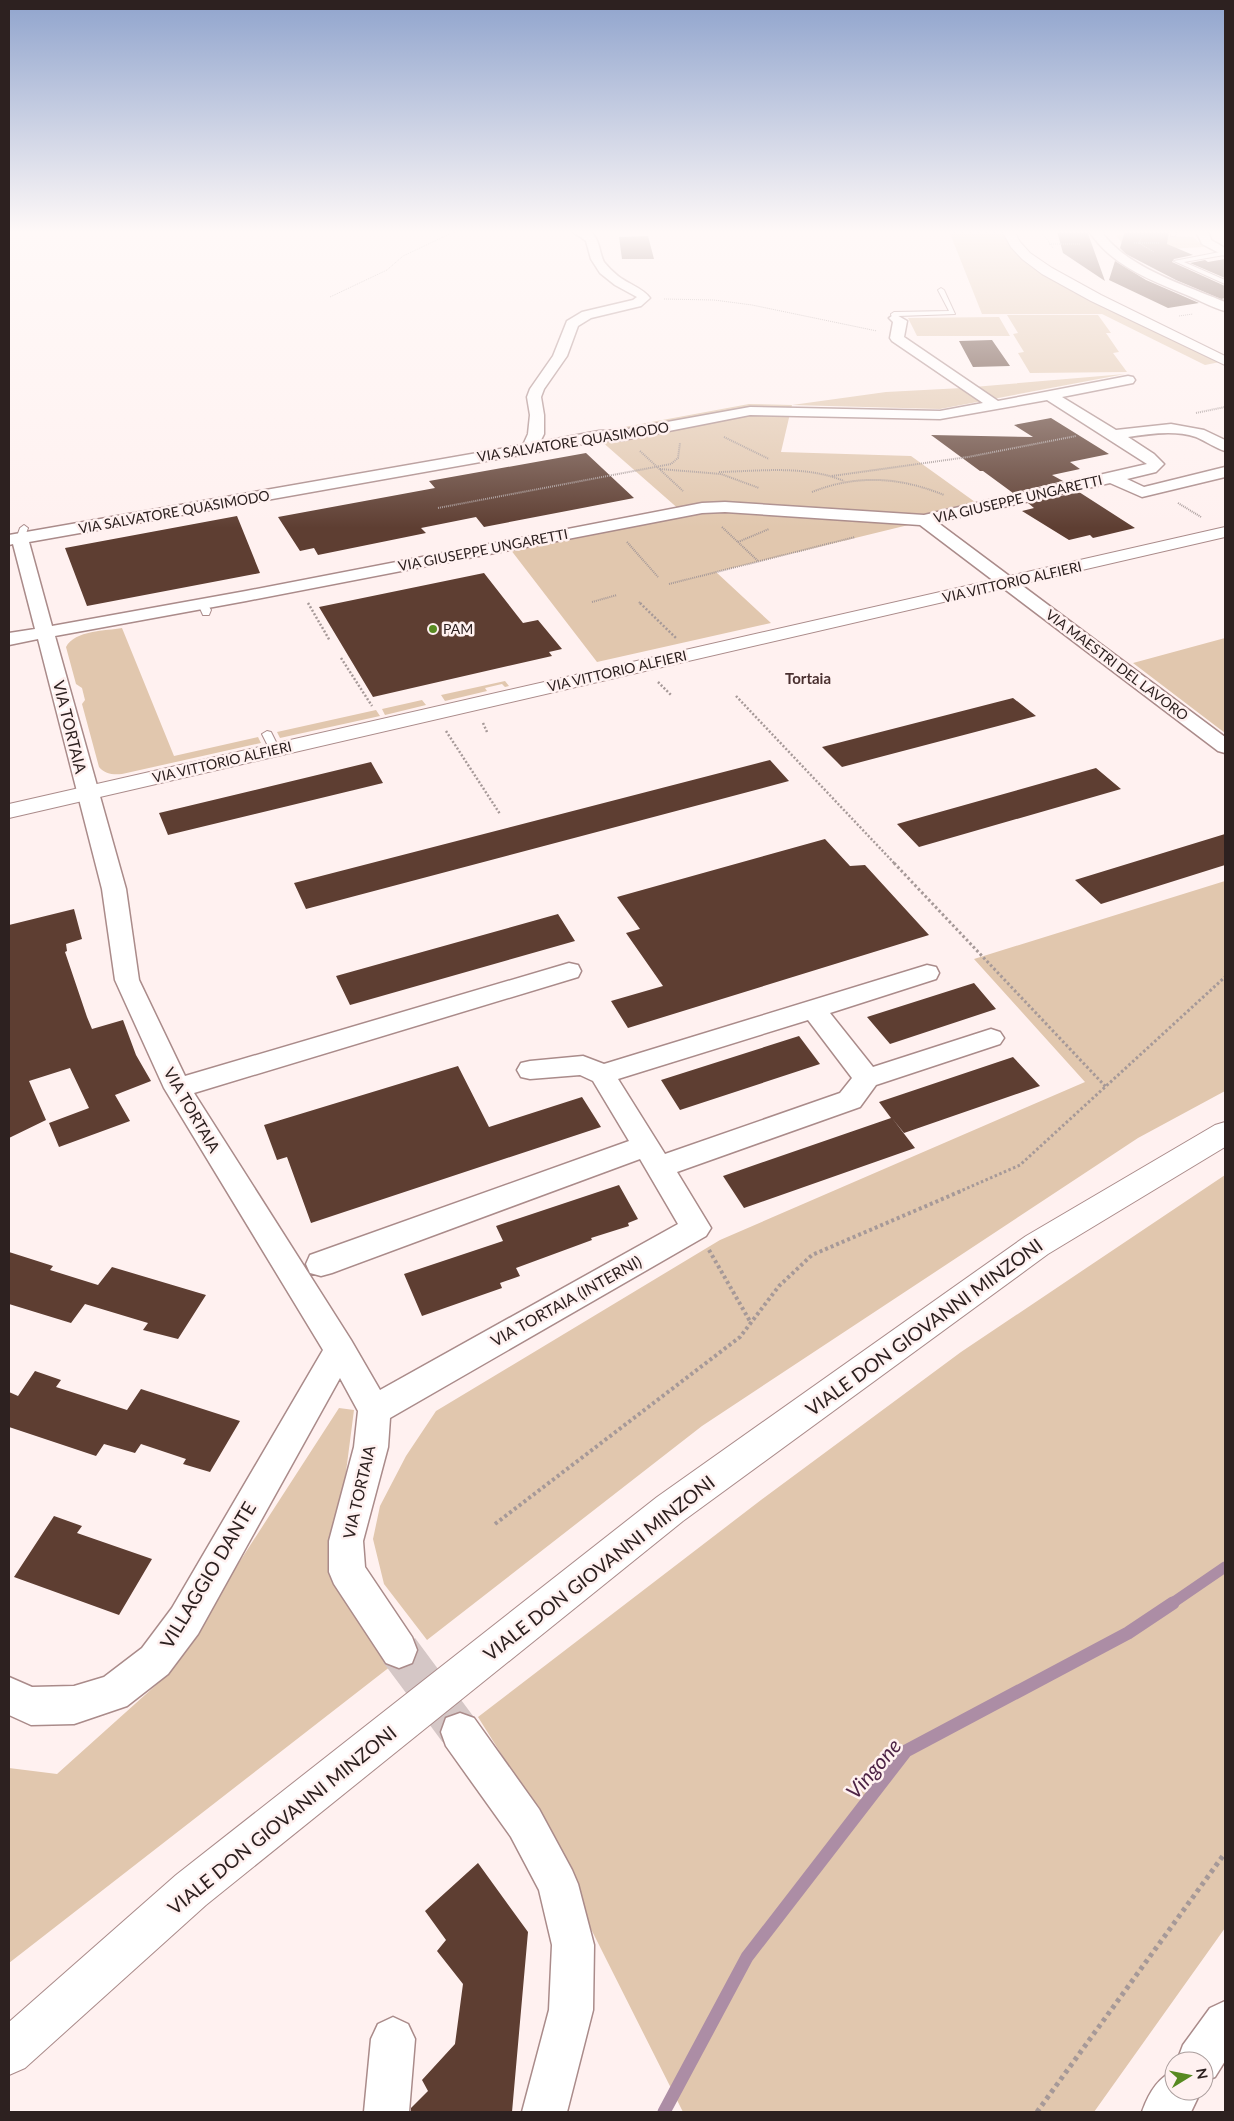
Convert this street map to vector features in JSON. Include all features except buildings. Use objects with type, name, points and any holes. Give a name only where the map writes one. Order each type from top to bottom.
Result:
[{"type":"street","points":[[529,448],[536,434],[537,415],[534,397],[537,388],[560,356],[570,330]]},
{"type":"street","points":[[898,330],[897,338],[996,406]]},
{"type":"street","points":[[1161,330],[1225,361]]},
{"type":"street","name":"VIA SALVATORE QUASIMODO","points":[[18,536],[599,436],[623,435],[750,411],[940,415],[1052,396],[1128,380]]},
{"type":"street","name":"VIA GIUSEPPE UNGARETTI","points":[[9,639],[204,609],[702,508],[725,507],[924,520],[1150,469],[1156,464],[1149,457],[1114,434],[1052,396]]},
{"type":"street","points":[[1114,434],[1152,428],[1175,427],[1197,432],[1225,446]]},
{"type":"street","name":"VIA GIUSEPPE UNGARETTI","points":[[1112,478],[1142,492],[1225,472]]},
{"type":"street","name":"VIA GIUSEPPE UNGARETTI","points":[[924,520],[1008,583]]},
{"type":"street","name":"VIA VITTORIO ALFIERI","points":[[9,811],[87,793],[271,742],[1008,583],[1225,532]]},
{"type":"street","name":"VIA TORTAIA","points":[[18,536],[46,632],[87,793],[114,889],[127,980],[177,1088],[340,1349],[374,1410],[371,1447],[346,1540],[346,1572],[399,1650]]},
{"type":"street","name":"VIA MAESTRI DEL LAVORO","points":[[1008,583],[1225,747]]},
{"type":"street","points":[[177,1088],[569,971]]},
{"type":"street","points":[[602,1074],[813,1010],[927,973]]},
{"type":"street","points":[[813,1010],[866,1078]]},
{"type":"street","points":[[321,1264],[653,1156],[850,1100],[866,1078],[991,1038]]},
{"type":"street","points":[[530,1070],[583,1065],[602,1074],[696,1228]]},
{"type":"street","name":"VIALE DON GIOVANNI MINZONI","points":[[9,2052],[191,1890],[670,1509],[1037,1245],[1225,1133]]},
{"type":"street","name":"VIA TORTAIA (INTERNI)","points":[[374,1410],[696,1228]]},
{"type":"street","name":"VILLAGGIO DANTE","points":[[9,1696],[31,1706],[74,1705],[114,1693],[156,1661],[186,1621],[340,1349]]},
{"type":"street","points":[[460,1732],[525,1823],[558,1884],[573,1945],[571,2010],[545,2112]]},
{"type":"street","points":[[1206,2051],[1225,2023]]},
{"type":"street","points":[[386,2112],[394,2039]]},
{"type":"street","points":[[1164,2112],[1172,2101]]},
{"type":"path","points":[[875,330],[897,338]]},
{"type":"path","points":[[623,435],[685,492]]},
{"type":"path","points":[[832,476],[968,457],[1079,435]]},
{"type":"path","points":[[720,437],[733,440],[769,460]]},
{"type":"path","points":[[438,508],[659,468],[676,462],[678,446],[684,439]]},
{"type":"path","points":[[659,468],[711,473],[803,470],[832,476],[844,482]]},
{"type":"path","points":[[711,473],[737,479],[764,492]]},
{"type":"path","points":[[807,495],[820,488],[868,479],[896,480],[924,486],[947,497]]},
{"type":"path","points":[[1173,500],[1207,520]]},
{"type":"path","points":[[716,522],[758,561]]},
{"type":"path","points":[[737,542],[758,535],[771,527]]},
{"type":"path","points":[[669,584],[861,536]]},
{"type":"path","points":[[622,537],[658,577]]},
{"type":"path","points":[[592,602],[617,596]]},
{"type":"path","points":[[306,600],[330,641]]},
{"type":"path","points":[[639,602],[681,643]]},
{"type":"path","points":[[341,658],[370,706]]},
{"type":"path","points":[[736,696],[1106,1087]]},
{"type":"path","points":[[482,720],[487,732]]},
{"type":"path","points":[[444,729],[500,814]]},
{"type":"path","points":[[495,1524],[740,1337],[779,1286],[812,1255],[1020,1165],[1225,978]]},
{"type":"path","points":[[696,1228],[751,1323]]},
{"type":"path","points":[[1037,2112],[1225,1852]]},
{"type":"shaded area","points":[[914,330],[1007,330],[1010,336],[917,336]]},
{"type":"shaded area","points":[[1016,330],[1109,330],[1111,333],[1106,333],[1119,352],[1113,353],[1127,372],[1030,373],[1018,353],[1024,352],[1013,334],[1018,333]]},
{"type":"shaded area","points":[[1134,330],[1161,330],[1225,361],[1205,365]]},
{"type":"shaded area","points":[[1125,374],[940,409],[792,405],[886,392],[962,388]]},
{"type":"shaded area","points":[[749,404],[792,405],[781,452],[911,456],[982,507],[716,572],[771,623],[597,662],[507,545],[681,511],[592,433]]},
{"type":"shaded area","points":[[122,628],[174,756],[258,737],[261,743],[122,774],[109,774],[101,769],[82,704],[85,700],[82,688],[76,684],[66,647],[70,641],[83,634]]},
{"type":"shaded area","points":[[1225,638],[1225,733],[1133,663]]},
{"type":"shaded area","points":[[505,681],[509,686],[505,687],[502,684],[485,688],[487,691],[445,701],[441,695]]},
{"type":"shaded area","points":[[422,700],[426,705],[385,715],[382,709]]},
{"type":"shaded area","points":[[376,710],[380,716],[280,738],[277,732]]},
{"type":"shaded area","points":[[1225,881],[1225,1091],[1138,1138],[702,1426],[427,1640],[384,1584],[373,1539],[380,1506],[406,1456],[436,1411],[720,1240],[1085,1082],[974,959]]},
{"type":"shaded area","points":[[1225,1175],[1225,1928],[1094,2112],[683,2112],[590,1927],[552,1835],[478,1717],[761,1500],[961,1352]]},
{"type":"shaded area","points":[[339,1408],[354,1410],[332,1580],[391,1666],[9,1963],[9,1768],[57,1774],[165,1677]]},
{"type":"waterway","name":"Vingone","points":[[1171,1604],[1225,1567]]},
{"type":"waterway","name":"Vingone","points":[[664,2112],[747,1957],[906,1751],[1128,1633],[1173,1603]]},
{"type":"tunnel","points":[[399,1650],[460,1732]]},
{"type":"place","name":"PAM","points":[[433,629]]},
{"type":"district","name":"Tortaia","points":[[808,679]]}]
